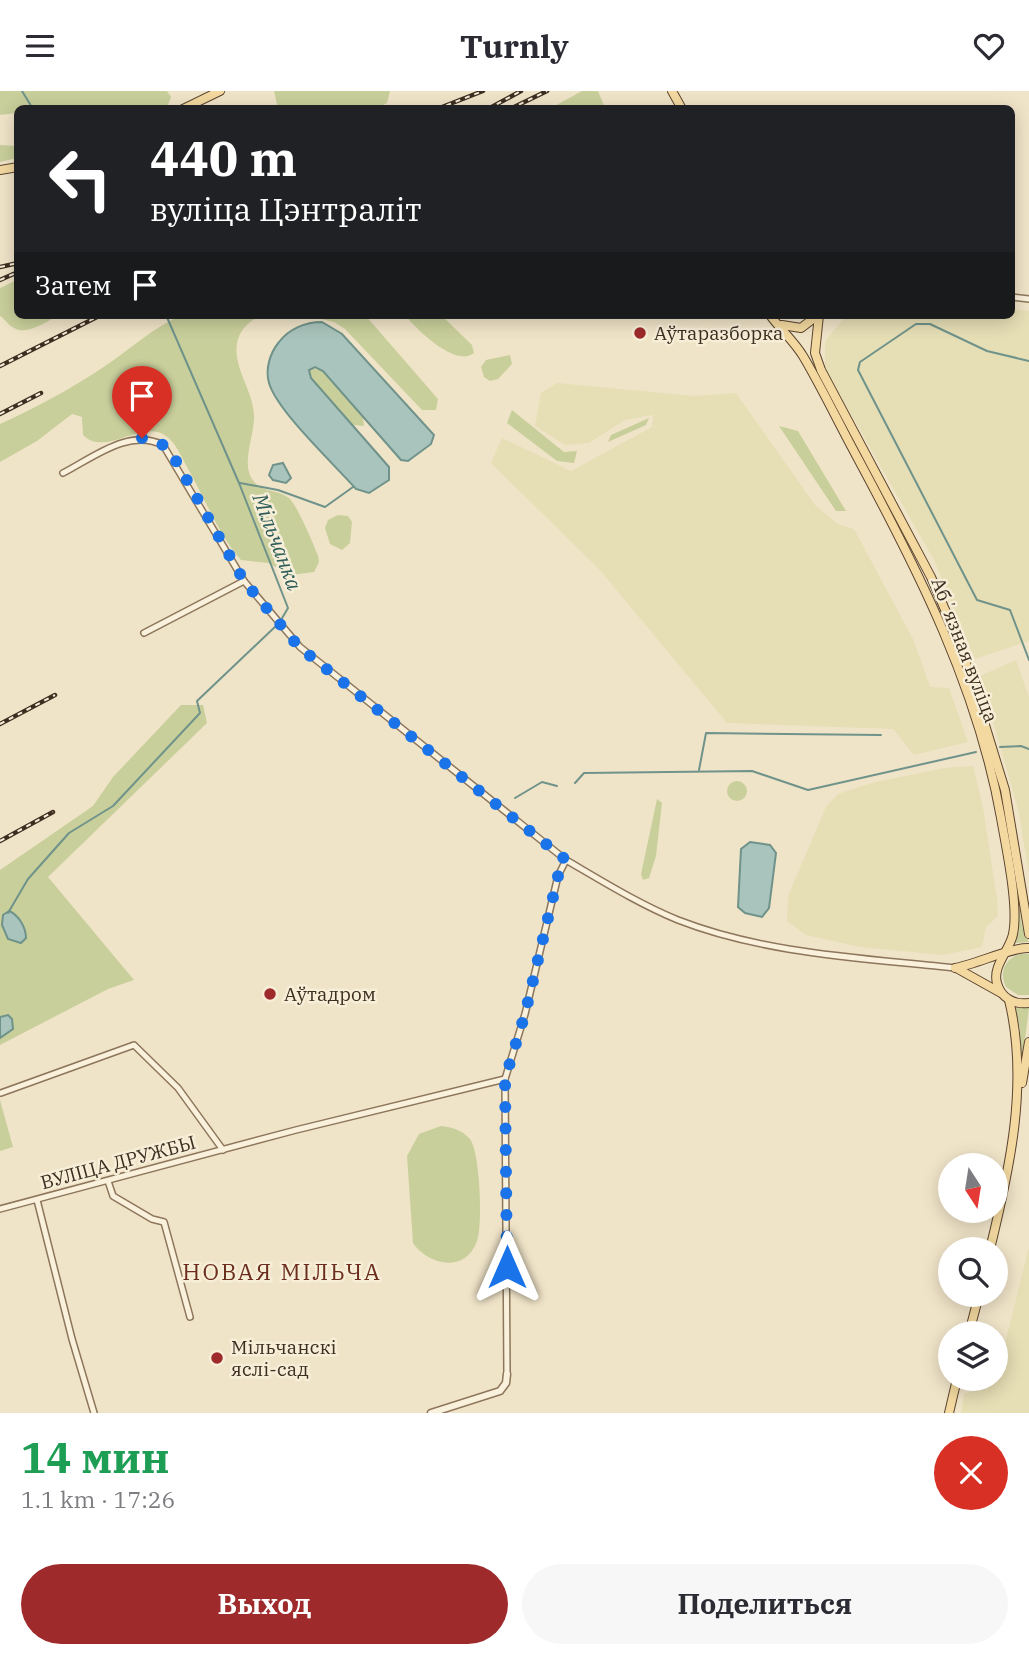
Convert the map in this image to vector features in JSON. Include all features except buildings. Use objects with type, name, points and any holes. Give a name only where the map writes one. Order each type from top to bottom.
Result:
[{"type":"main road","points":[[191,105],[220,91]]},
{"type":"main road","name":"Абʼязная вуліца","points":[[774,319],[804,358],[922,581],[968,693],[996,795],[1008,861],[1015,922],[1006,954],[998,966],[996,980],[1001,993]]},
{"type":"main road","points":[[779,324],[801,328],[813,319]]},
{"type":"main road","name":"Абʼязная вуліца","points":[[819,319],[815,353],[821,370],[931,577],[961,647],[1005,790],[1029,934]]},
{"type":"main road","points":[[955,968],[1014,950],[1029,949]]},
{"type":"main road","points":[[955,968],[979,978],[1009,1000],[1018,1030],[1019,1096]]},
{"type":"main road","points":[[1009,1000],[1029,1003]]},
{"type":"main road","points":[[993,1237],[1011,1166],[1019,1096],[1029,1042]]},
{"type":"main road","points":[[949,1413],[954,1391]]},
{"type":"street","points":[[64,473],[128,440],[142,438],[163,445],[172,454],[244,581],[299,647],[566,860],[678,919],[743,939],[955,968]]},
{"type":"street","points":[[144,633],[244,581]]},
{"type":"street","points":[[432,1413],[481,1399],[504,1388],[507,1374],[505,1079],[525,1014],[558,876],[566,860]]},
{"type":"street","points":[[1,1093],[134,1045],[178,1088],[223,1150]]},
{"type":"street","name":"ВУЛІЦА ДРУЖБЫ","points":[[0,1209],[244,1144],[505,1079]]},
{"type":"street","points":[[108,1181],[113,1196],[152,1219],[164,1222],[190,1317]]},
{"type":"street","points":[[37,1200],[72,1339],[94,1413]]},
{"type":"shaded area","points":[[1015,309],[1029,311],[1029,641],[975,659],[934,560],[825,369],[825,341],[844,319],[1015,319]]},
{"type":"shaded area","points":[[557,383],[694,396],[736,393],[815,505],[838,524],[854,529],[914,641],[930,687],[949,688],[968,742],[914,755],[893,729],[727,723],[600,570],[491,463],[502,438],[571,471],[652,427],[653,415],[625,420],[589,443],[565,445],[535,426],[541,393]]},
{"type":"shaded area","points":[[1016,660],[1029,697],[1029,874],[1018,809],[980,676]]},
{"type":"shaded area","points":[[973,766],[983,807],[998,916],[986,927],[982,947],[943,955],[860,947],[806,935],[787,921],[788,896],[826,807],[838,794],[872,783],[944,768]]},
{"type":"shaded area","points":[[1029,1247],[1029,1413],[961,1413],[964,1394],[973,1391],[1008,1391],[1008,1331]]},
{"type":"green space","points":[[0,91],[167,91],[171,97],[168,105],[14,105],[14,113],[0,115]]},
{"type":"green space","points":[[274,91],[390,91],[387,103],[383,105],[277,105]]},
{"type":"green space","points":[[582,91],[598,91],[604,105],[556,105]]},
{"type":"green space","points":[[0,145],[14,146],[14,159],[0,162]]},
{"type":"green space","points":[[14,281],[14,319],[52,319],[31,329],[14,328],[0,316],[0,288]]},
{"type":"green space","points":[[255,319],[240,334],[237,343],[240,370],[254,415],[248,457],[249,472],[260,487],[285,495],[292,502],[318,556],[319,562],[314,572],[291,575],[268,563],[241,560],[219,528],[175,446],[166,436],[156,432],[146,431],[113,441],[92,441],[83,435],[82,417],[72,414],[37,441],[0,462],[0,424],[80,382],[171,320]]},
{"type":"green space","points":[[322,319],[368,319],[438,399],[436,410],[422,410],[345,329],[334,322]]},
{"type":"green space","points":[[409,319],[445,319],[472,345],[474,353],[466,356],[447,352]]},
{"type":"green space","points":[[510,355],[512,364],[498,379],[490,381],[484,377],[481,367],[486,360]]},
{"type":"green space","points":[[815,366],[871,469],[918,563]]},
{"type":"green space","points":[[312,368],[323,371],[363,417],[364,426],[353,425],[311,378],[309,370]]},
{"type":"green space","points":[[512,410],[564,452],[577,451],[574,463],[557,461],[507,423]]},
{"type":"green space","points":[[649,418],[646,425],[608,442],[611,435]]},
{"type":"green space","points":[[779,426],[798,431],[846,511],[836,511]]},
{"type":"green space","points":[[338,515],[348,516],[352,522],[350,543],[342,550],[330,544],[325,528],[328,520]]},
{"type":"green space","points":[[927,583],[947,627],[955,650]]},
{"type":"green space","points":[[966,678],[986,737],[1002,794],[1022,926],[1029,942],[1015,943],[1019,930],[1015,884],[991,758]]},
{"type":"green space","points":[[181,705],[203,705],[207,723],[48,877],[134,980],[108,989],[0,1045],[0,870],[93,806],[113,777]]},
{"type":"green space","points":[[737,781],[744,784],[747,791],[744,798],[737,801],[730,798],[727,791],[730,784]]},
{"type":"green space","points":[[657,799],[662,803],[656,856],[649,878],[643,880],[641,874]]},
{"type":"green space","points":[[1019,954],[1029,954],[1029,995],[1018,995],[1006,987],[1004,982],[1006,963]]},
{"type":"green space","points":[[1013,1008],[1029,1008],[1021,1071],[1020,1028]]},
{"type":"green space","points":[[0,1100],[13,1147],[0,1151]]},
{"type":"green space","points":[[441,1126],[457,1129],[470,1139],[476,1158],[480,1189],[477,1241],[464,1258],[446,1263],[428,1257],[413,1243],[407,1156],[419,1134]]},
{"type":"water","points":[[322,322],[342,334],[434,435],[431,444],[408,461],[401,460],[323,371],[315,367],[309,370],[311,378],[389,467],[389,480],[369,493],[356,489],[308,437],[283,408],[269,383],[269,361],[279,342],[298,327]]},
{"type":"water","points":[[283,463],[291,478],[286,483],[273,480],[269,475],[273,465]]},
{"type":"water","points":[[750,842],[770,845],[776,853],[769,908],[762,917],[745,913],[738,907],[741,849]]},
{"type":"water","points":[[9,911],[19,919],[26,934],[21,943],[8,939],[2,925],[3,915]]},
{"type":"water","points":[[8,1015],[12,1019],[13,1029],[0,1038],[0,1017]]},
{"type":"waterway","name":"Мільчанка","points":[[22,91],[31,105]]},
{"type":"waterway","name":"Мільчанка","points":[[168,319],[239,483],[288,608],[281,620]]},
{"type":"waterway","points":[[1029,361],[987,351],[930,324],[916,324],[860,362],[858,370],[977,600],[1010,610],[1029,660]]},
{"type":"waterway","points":[[240,483],[278,490],[325,507],[353,487]]},
{"type":"waterway","name":"Мільчанка","points":[[8,913],[28,879],[69,833],[113,806],[200,713],[197,701],[278,624]]},
{"type":"waterway","points":[[699,770],[706,733],[881,735]]},
{"type":"waterway","points":[[1000,747],[1021,746],[1029,749]]},
{"type":"waterway","points":[[575,783],[584,773],[752,771],[808,790],[976,752]]},
{"type":"waterway","points":[[515,798],[542,782],[557,786]]},
{"type":"railway","points":[[447,105],[483,91]]},
{"type":"railway","points":[[495,105],[521,91]]},
{"type":"railway","points":[[518,105],[547,91]]},
{"type":"railway","points":[[0,267],[14,264]]},
{"type":"railway","points":[[0,280],[14,274]]},
{"type":"railway","points":[[0,366],[93,319]]},
{"type":"railway","points":[[0,414],[41,393]]},
{"type":"railway","points":[[0,724],[55,695]]},
{"type":"railway","points":[[0,841],[53,812]]},
{"type":"place","name":"Аўтаразборка","points":[[640,333]]},
{"type":"place","name":"Аўтадром","points":[[270,994]]},
{"type":"place","name":"Мільчанскі яслі-сад","points":[[217,1358]]},
{"type":"district","name":"НОВАЯ МІЛЬЧА","points":[[282,1272]]},
{"type":"route","points":[[142,438],[163,445],[172,454],[244,581],[299,647],[566,860],[558,876],[525,1014],[505,1079],[507,1267]]}]
